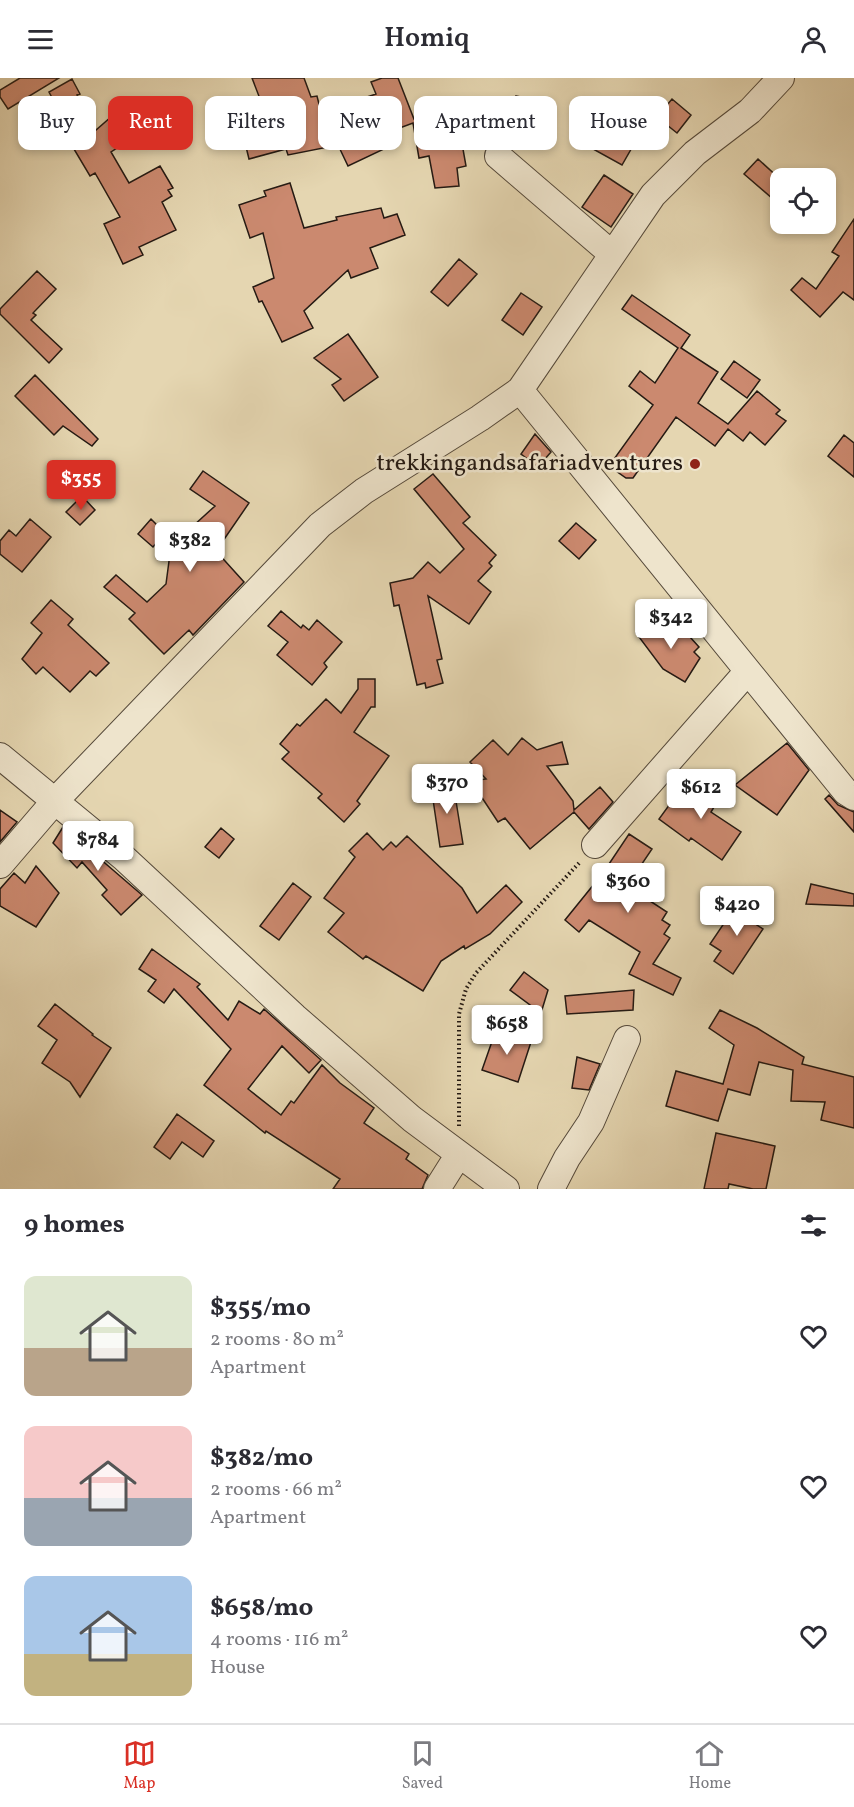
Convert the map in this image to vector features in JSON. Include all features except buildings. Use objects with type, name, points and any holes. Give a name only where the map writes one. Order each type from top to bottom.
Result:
[{"type":"street","points":[[0,865],[54,802],[320,525],[364,491],[480,418],[519,390],[645,207],[667,180],[695,153],[750,111],[781,78]]},
{"type":"street","points":[[498,156],[612,254]]},
{"type":"street","points":[[519,390],[747,672],[846,792],[854,797]]},
{"type":"street","points":[[595,845],[747,672]]},
{"type":"street","points":[[0,756],[124,858],[356,1071],[412,1119],[506,1189]]},
{"type":"street","points":[[551,1189],[567,1158],[591,1122],[627,1039]]},
{"type":"street","points":[[437,1189],[459,1154]]},
{"type":"path","points":[[459,1154],[459,1014],[466,989],[476,973],[595,845]]},
{"type":"place","name":"trekkingandsafariadventures","points":[[695,464]]}]
